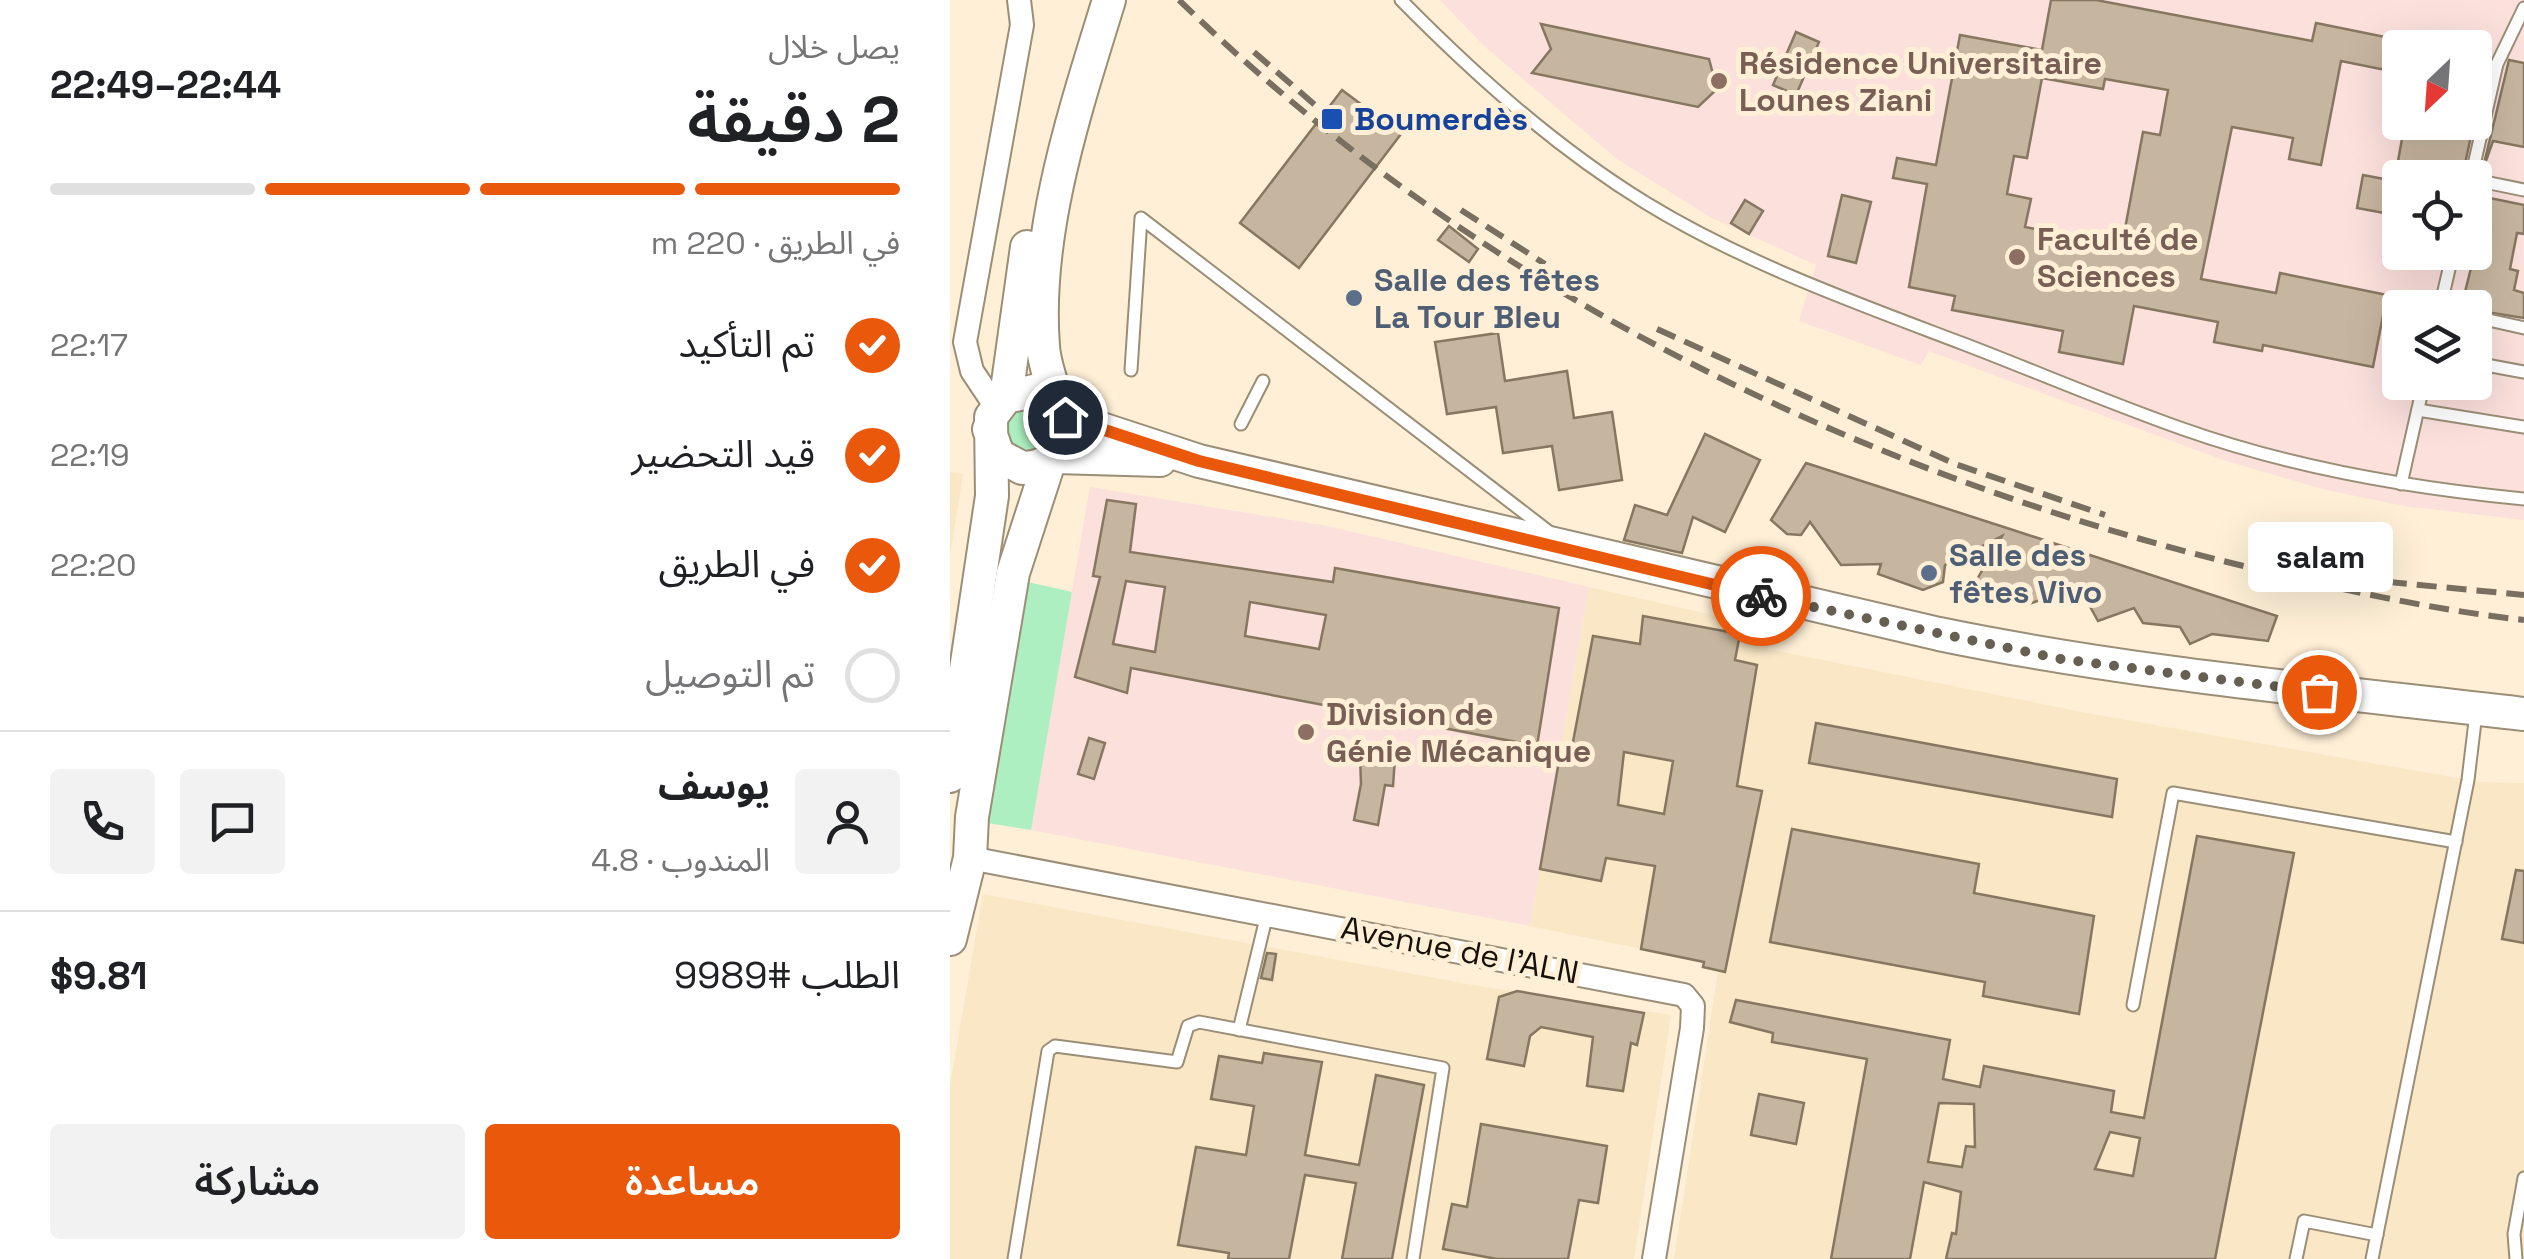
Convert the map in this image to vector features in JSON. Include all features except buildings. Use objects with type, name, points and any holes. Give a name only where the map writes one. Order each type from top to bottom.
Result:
[{"type":"main road","points":[[950,939],[960,856],[972,818],[1013,573],[1053,460],[1064,445],[1061,411],[1043,348],[1047,250],[1086,37],[1086,0]]},
{"type":"main road","points":[[1109,0],[1086,37],[1036,190],[991,443],[1009,464],[1036,468],[1053,460],[1199,461]]},
{"type":"main road","points":[[997,411],[1034,391],[1061,411],[1199,461],[1575,552],[2061,659],[2524,714]]},
{"type":"main road","points":[[950,776],[992,496],[997,411]]},
{"type":"street","points":[[997,411],[972,370],[965,342],[1022,24],[1018,0]]},
{"type":"street","name":"Avenue de l'ALN","points":[[960,856],[1684,995],[1693,1006],[1692,1028],[1654,1259]]},
{"type":"lane","points":[[1401,0],[1466,66],[1562,144],[1644,202],[1718,242],[1909,323],[2185,430],[2317,467],[2401,484],[2524,500]]},
{"type":"lane","points":[[2477,160],[2497,64],[2524,8]]},
{"type":"lane","points":[[2492,183],[2524,190]]},
{"type":"lane","points":[[1131,370],[1140,218],[1575,552]]},
{"type":"lane","points":[[2492,321],[2524,328]]},
{"type":"lane","points":[[2492,367],[2524,372]]},
{"type":"lane","points":[[1241,424],[1264,381]]},
{"type":"lane","points":[[2401,484],[2420,400]]},
{"type":"lane","points":[[2418,410],[2524,427]]},
{"type":"lane","points":[[2372,1259],[2456,842],[2476,709]]},
{"type":"lane","points":[[2133,1005],[2172,792],[2456,842]]},
{"type":"lane","points":[[1239,1030],[1267,914]]},
{"type":"lane","points":[[1014,1259],[1048,1051],[1055,1046],[1086,1048],[1177,1062],[1188,1026],[1200,1022],[1444,1068],[1413,1259]]},
{"type":"lane","points":[[2516,1259],[2514,1234],[2524,1178]]},
{"type":"lane","points":[[2296,1259],[2304,1221],[2376,1235]]},
{"type":"shaded area","name":"Faculté de Sciences","points":[[1440,0],[2524,0],[2524,520],[2405,506],[2326,490],[2223,460],[1929,351],[1921,365],[1799,321],[1816,265],[1710,217],[1617,159],[1483,45]]},
{"type":"shaded area","points":[[950,472],[963,474],[950,556]]},
{"type":"shaded area","name":"Division de Génie Mécanique","points":[[1090,487],[1327,526],[1589,587],[1530,926],[1031,830]]},
{"type":"shaded area","points":[[1589,587],[1770,628],[1768,649],[2092,714],[2480,782],[2524,783],[2524,1259],[1674,1259],[1719,965],[1530,926]]},
{"type":"shaded area","points":[[983,894],[1478,986],[1671,1015],[1634,1259],[950,1259],[950,1086]]},
{"type":"green space","points":[[1028,407],[1044,414],[1051,430],[1044,446],[1028,453],[1012,446],[1005,430],[1012,414]]},
{"type":"green space","points":[[1028,582],[1072,592],[1031,830],[988,823]]},
{"type":"railway","points":[[1179,0],[1293,103],[1415,197],[1544,281],[1678,357],[1818,423],[1961,481],[2108,529],[2356,592],[2524,620]]},
{"type":"railway","points":[[1254,52],[1330,118]]},
{"type":"railway","points":[[1461,210],[1545,264]]},
{"type":"railway","points":[[1657,329],[1955,464],[2105,515]]},
{"type":"railway","points":[[2357,579],[2524,595]]},
{"type":"way so far","points":[[1761,596],[2061,659],[2319,692]]},
{"type":"place","name":"Résidence Universitaire Lounes Ziani","points":[[1719,81]]},
{"type":"place","name":"Boumerdès","points":[[1332,119]]},
{"type":"place","name":"Faculté de Sciences","points":[[2017,257]]},
{"type":"place","name":"Salle des fêtes La Tour Bleu","points":[[1354,298]]},
{"type":"place","name":"Salle des fêtes Vivo","points":[[1929,573]]},
{"type":"place","name":"salam","points":[[2319,692]]},
{"type":"place","name":"Division de Génie Mécanique","points":[[1306,732]]},
{"type":"route","points":[[1065,417],[1199,461],[1761,596]]}]
